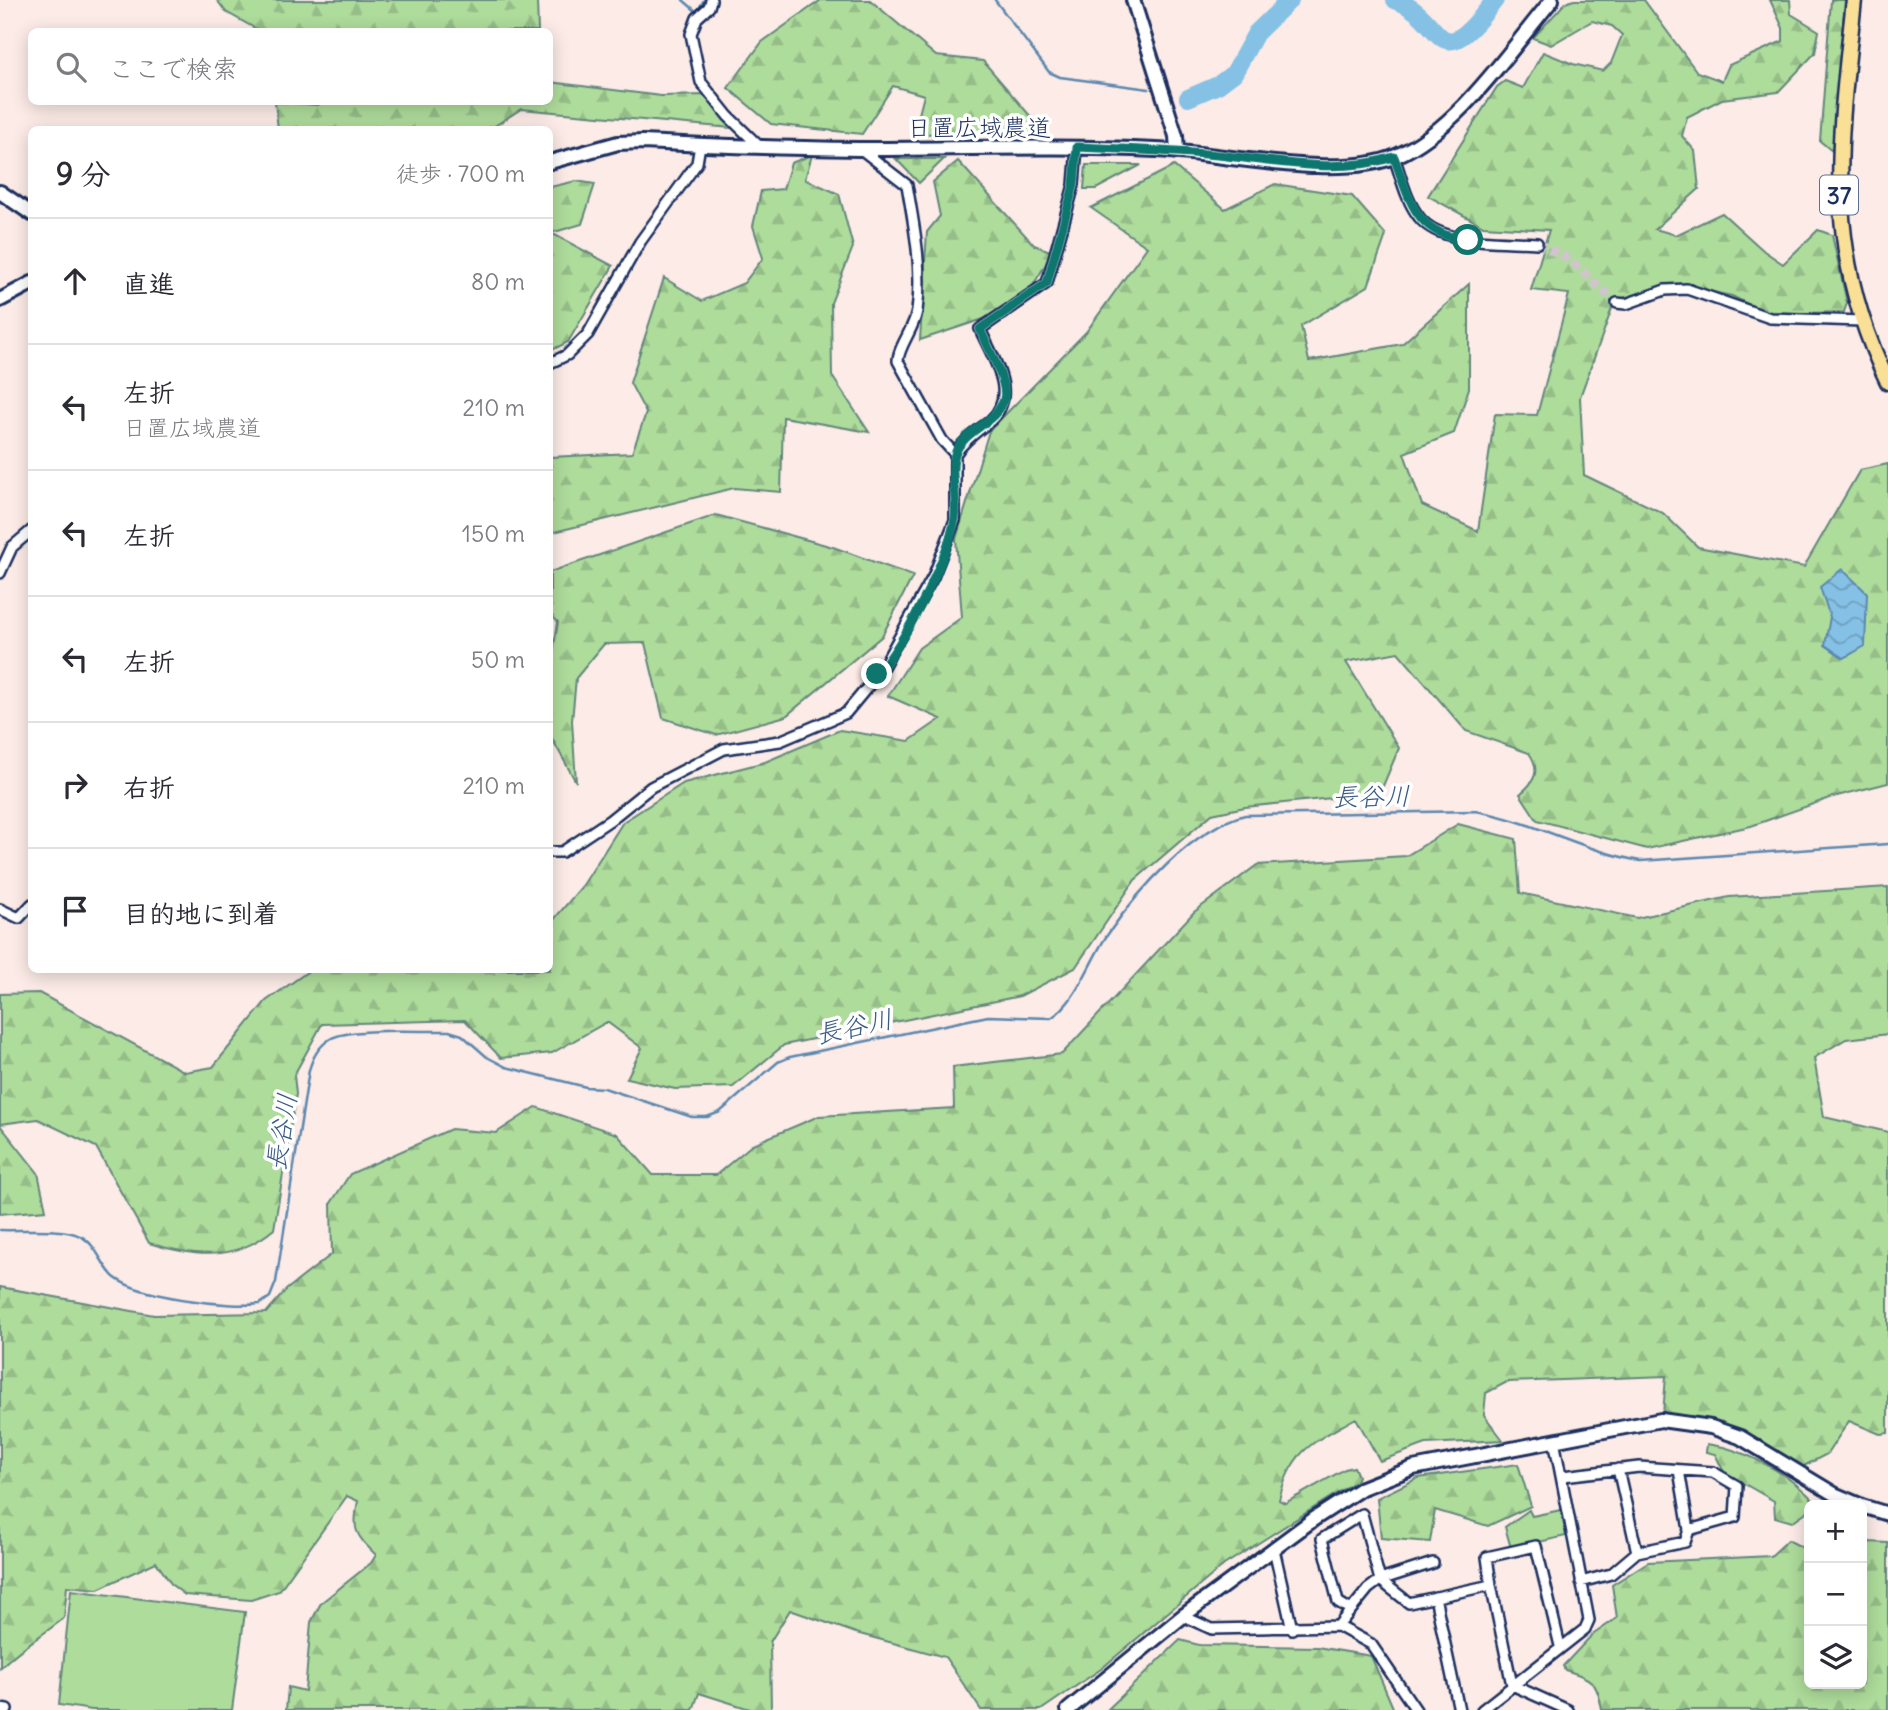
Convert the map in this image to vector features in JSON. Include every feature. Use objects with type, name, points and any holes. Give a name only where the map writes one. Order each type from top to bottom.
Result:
[{"type":"main road","name":"37","points":[[1854,0],[1839,180],[1841,228],[1861,320],[1888,382]]},
{"type":"street","points":[[711,0],[709,7],[697,18],[691,34],[701,82],[728,116],[760,147]]},
{"type":"street","points":[[1133,0],[1176,136],[1178,151]]},
{"type":"street","name":"日置広域農道","points":[[553,161],[618,143],[860,149],[1077,147],[1178,151],[1347,167],[1394,157],[1439,130],[1552,0]]},
{"type":"street","points":[[553,362],[567,355],[588,334],[640,242],[697,163],[700,145]]},
{"type":"street","points":[[553,852],[562,852],[651,787],[724,749],[780,741],[846,713],[880,672],[933,577],[955,520],[955,454],[965,440],[994,417],[1005,397],[1003,384],[980,329],[1047,283],[1074,185],[1077,147]]},
{"type":"street","points":[[860,149],[906,185],[916,238],[919,291],[913,330],[898,354],[898,361],[942,440],[955,454]]},
{"type":"street","points":[[1394,157],[1414,210],[1432,229],[1458,239],[1537,243]]},
{"type":"street","points":[[0,192],[28,211]]},
{"type":"street","points":[[0,300],[28,285]]},
{"type":"street","points":[[1616,303],[1626,304],[1665,290],[1687,289],[1770,318],[1861,320]]},
{"type":"street","points":[[0,573],[12,547],[28,533]]},
{"type":"street","points":[[0,909],[19,918],[28,908]]},
{"type":"street","points":[[1068,1710],[1183,1616],[1314,1519],[1362,1488],[1387,1477],[1486,1452],[1661,1420],[1710,1427],[1740,1437],[1848,1500]]},
{"type":"street","points":[[1482,1710],[1585,1629],[1589,1619],[1554,1440]]},
{"type":"street","points":[[1563,1476],[1639,1467],[1713,1472],[1737,1486],[1735,1517],[1689,1530]]},
{"type":"street","points":[[1618,1469],[1637,1552]]},
{"type":"street","points":[[1581,1583],[1611,1574],[1637,1552],[1685,1542],[1689,1530],[1679,1470]]},
{"type":"street","points":[[1867,1508],[1888,1514]]},
{"type":"street","points":[[1351,1610],[1338,1602],[1322,1539],[1362,1514],[1380,1580],[1409,1603],[1491,1585]]},
{"type":"street","points":[[1512,1685],[1487,1556],[1536,1546],[1560,1646]]},
{"type":"street","points":[[1274,1549],[1292,1629]]},
{"type":"street","points":[[1338,1626],[1380,1580],[1433,1563]]},
{"type":"street","points":[[1435,1597],[1459,1710]]},
{"type":"street","points":[[1183,1616],[1212,1629],[1338,1626],[1371,1644],[1416,1710]]},
{"type":"street","points":[[1512,1685],[1567,1710]]},
{"type":"street","points":[[0,1709],[7,1710]]},
{"type":"green space","points":[[217,0],[537,0],[538,28],[255,28],[226,12]]},
{"type":"green space","points":[[821,0],[870,0],[936,56],[983,61],[1044,132],[914,134],[924,95],[893,86],[862,134],[771,124],[728,88],[762,42]]},
{"type":"green space","points":[[1574,0],[1644,0],[1697,72],[1722,81],[1729,65],[1783,41],[1783,28],[1770,0],[1790,0],[1791,14],[1819,31],[1815,53],[1778,92],[1722,99],[1687,117],[1682,136],[1695,151],[1699,189],[1655,229],[1676,235],[1722,213],[1764,251],[1783,264],[1818,230],[1832,235],[1847,303],[1844,312],[1767,314],[1732,296],[1673,284],[1615,300],[1580,397],[1584,475],[1663,513],[1698,547],[1804,567],[1860,470],[1888,464],[1888,783],[1833,797],[1751,826],[1647,849],[1537,820],[1520,794],[1535,775],[1535,765],[1529,753],[1466,731],[1398,652],[1346,662],[1399,748],[1380,793],[1245,807],[1212,814],[1135,880],[1075,968],[1020,996],[784,1045],[733,1087],[675,1089],[627,1078],[642,1048],[607,1022],[552,1053],[501,1058],[465,1020],[322,1024],[294,1075],[296,1094],[274,1229],[244,1247],[214,1254],[182,1251],[149,1243],[96,1147],[38,1119],[0,1124],[0,994],[39,993],[185,1072],[213,1067],[266,1001],[306,973],[553,973],[553,920],[583,885],[623,822],[684,783],[765,762],[840,730],[909,741],[941,719],[888,696],[919,648],[962,617],[956,539],[989,431],[1086,332],[1147,247],[1091,208],[1174,166],[1225,209],[1275,184],[1352,196],[1386,235],[1368,286],[1301,326],[1309,361],[1402,344],[1469,284],[1469,388],[1454,433],[1404,453],[1422,505],[1478,531],[1495,414],[1537,415],[1569,294],[1531,290],[1549,230],[1483,226],[1428,196],[1497,87],[1505,81],[1523,88],[1543,52],[1573,64],[1603,71],[1611,63],[1622,35],[1612,26],[1592,21],[1551,45],[1533,38],[1565,3]]},
{"type":"green space","points":[[1831,0],[1845,0],[1832,151],[1820,141]]},
{"type":"green space","points":[[553,82],[661,96],[707,95],[732,128],[521,109],[495,126],[278,126],[275,105],[553,105]]},
{"type":"green space","points":[[812,155],[805,179],[839,194],[853,247],[831,303],[832,376],[869,432],[783,417],[781,492],[734,488],[553,532],[553,457],[632,453],[646,413],[630,383],[664,278],[702,301],[744,283],[763,258],[753,226],[761,191],[783,189],[791,163]]},
{"type":"green space","points":[[896,159],[944,159],[919,183]]},
{"type":"green space","points":[[958,161],[1034,245],[1053,252],[1020,307],[920,340],[927,232],[940,216],[933,182]]},
{"type":"green space","points":[[1086,165],[1141,165],[1096,189],[1084,189]]},
{"type":"green space","points":[[576,181],[595,184],[582,224],[553,232],[553,186]]},
{"type":"green space","points":[[553,234],[613,266],[568,342],[553,350]]},
{"type":"green space","points":[[716,515],[833,547],[913,576],[882,636],[786,716],[716,735],[663,718],[645,643],[604,644],[576,678],[572,721],[576,782],[553,740],[553,652],[558,622],[553,617],[553,571]]},
{"type":"green space","points":[[1458,824],[1516,839],[1520,893],[1637,918],[1729,897],[1888,887],[1888,1034],[1846,1039],[1814,1058],[1824,1117],[1888,1132],[1888,1433],[1880,1434],[1849,1421],[1827,1454],[1802,1467],[1736,1430],[1702,1420],[1663,1414],[1666,1376],[1507,1382],[1486,1393],[1484,1415],[1503,1440],[1426,1444],[1380,1461],[1356,1418],[1306,1449],[1290,1469],[1279,1500],[1285,1503],[1345,1469],[1354,1467],[1358,1476],[1356,1481],[1224,1565],[1101,1669],[1041,1710],[981,1710],[945,1657],[856,1633],[790,1610],[770,1642],[771,1710],[753,1710],[699,1693],[693,1710],[286,1710],[288,1687],[305,1691],[311,1622],[321,1603],[371,1563],[376,1555],[363,1542],[357,1531],[355,1519],[358,1501],[347,1496],[279,1591],[251,1600],[185,1595],[172,1585],[156,1562],[98,1589],[67,1586],[64,1618],[0,1668],[0,1287],[154,1315],[266,1313],[286,1290],[332,1254],[331,1203],[350,1174],[451,1129],[496,1133],[536,1107],[617,1134],[653,1175],[716,1175],[753,1144],[819,1116],[954,1108],[953,1067],[1062,1054],[1194,912],[1257,865],[1406,856]]},
{"type":"green space","points":[[0,1125],[38,1173],[46,1210],[0,1214]]},
{"type":"green space","points":[[1707,1444],[1752,1457],[1781,1473],[1813,1500],[1804,1500],[1804,1514],[1792,1522],[1775,1517],[1774,1501],[1724,1472],[1715,1454],[1706,1452]]},
{"type":"green space","points":[[1518,1464],[1531,1506],[1488,1526],[1435,1510],[1430,1542],[1381,1538],[1377,1498],[1418,1478]]},
{"type":"green space","points":[[1529,1510],[1532,1516],[1561,1510],[1566,1536],[1511,1548],[1505,1527]]},
{"type":"green space","points":[[1788,1540],[1804,1548],[1804,1689],[1867,1689],[1867,1543],[1888,1543],[1888,1710],[1602,1710],[1592,1682],[1565,1670],[1563,1666],[1591,1636],[1617,1618],[1612,1585],[1648,1562],[1771,1556]]},
{"type":"green space","points":[[71,1590],[245,1612],[232,1710],[92,1710],[59,1705]]},
{"type":"green space","points":[[1180,1640],[1199,1645],[1317,1647],[1371,1656],[1394,1710],[1107,1710]]},
{"type":"water","points":[[1842,569],[1867,593],[1865,646],[1844,658],[1825,645],[1830,617],[1820,587]]},
{"type":"waterway","points":[[683,0],[697,12],[704,0]]},
{"type":"waterway","points":[[995,0],[1049,72],[1060,77],[1149,89]]},
{"type":"waterway","points":[[1188,98],[1218,85],[1234,73],[1256,33],[1290,0]]},
{"type":"waterway","points":[[1395,0],[1412,9],[1442,38],[1450,41],[1461,37],[1495,0]]},
{"type":"waterway","name":"長谷川","points":[[0,1230],[53,1230],[73,1233],[91,1244],[114,1277],[143,1290],[184,1300],[260,1304],[270,1297],[276,1282],[309,1070],[316,1053],[330,1039],[369,1031],[449,1031],[462,1035],[487,1057],[506,1067],[586,1087],[604,1088],[692,1117],[707,1117],[720,1112],[778,1062],[790,1057],[988,1016],[1051,1018],[1076,991],[1108,934],[1168,863],[1206,833],[1245,815],[1476,811],[1640,861],[1888,844]]},
{"type":"tunnel","points":[[1537,243],[1570,260],[1617,303]]},
{"type":"route","points":[[877,674],[908,626],[948,541],[955,520],[957,501],[955,454],[965,440],[994,417],[1005,397],[1003,384],[980,329],[1047,283],[1074,185],[1077,147],[1178,151],[1334,167],[1369,165],[1394,157],[1419,218],[1442,234],[1468,240]]}]
